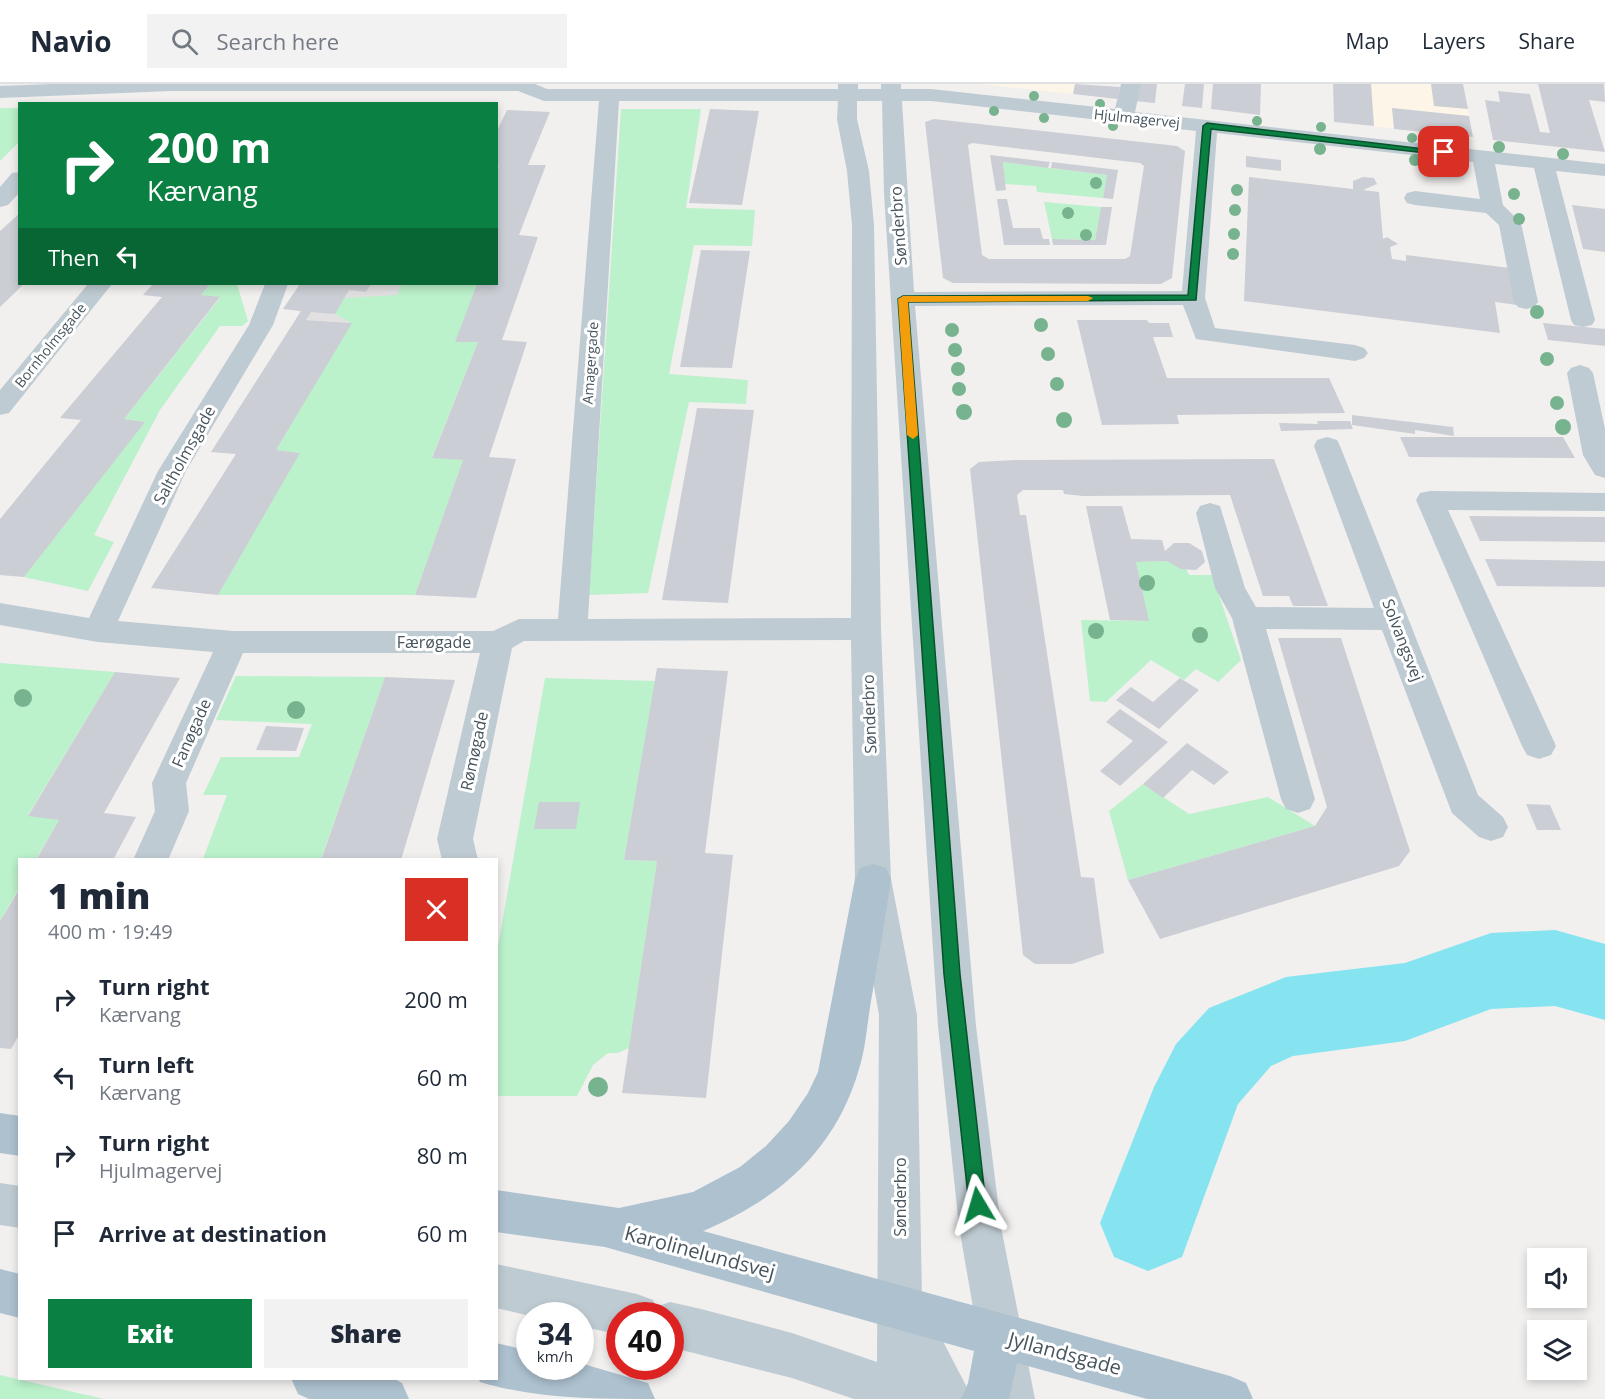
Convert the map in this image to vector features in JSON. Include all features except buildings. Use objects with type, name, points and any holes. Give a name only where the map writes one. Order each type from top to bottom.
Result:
[{"type":"main road","points":[[605,1226],[656,1225],[703,1210],[746,1189],[781,1162],[808,1130],[837,1075],[873,879]]},
{"type":"main road","points":[[0,1133],[18,1136]]},
{"type":"main road","name":"Karolinelundsvej","points":[[498,1211],[605,1226],[900,1307]]},
{"type":"main road","points":[[0,1289],[18,1290]]},
{"type":"main road","points":[[0,1289],[18,1295]]},
{"type":"main road","name":"Jyllandsgade","points":[[900,1307],[1230,1399]]},
{"type":"main road","points":[[984,1399],[989,1391],[1000,1335]]},
{"type":"main road","points":[[498,1366],[632,1399]]},
{"type":"main road","points":[[321,1380],[386,1399]]},
{"type":"street","points":[[1124,117],[1131,84]]},
{"type":"street","points":[[229,102],[240,85]]},
{"type":"street","name":"Hjulmagervej","points":[[0,92],[93,96],[142,86],[520,85],[544,95],[609,96],[847,90],[891,90],[931,95],[995,93],[1124,117],[1605,170]]},
{"type":"street","name":"Sønderbro","points":[[847,90],[848,119],[858,171],[863,225],[866,629],[873,879],[898,1015],[900,1307],[903,1398]]},
{"type":"street","name":"Sønderbro","points":[[891,90],[903,299],[956,1016],[980,1227],[1012,1399]]},
{"type":"street","name":"Amagergade","points":[[572,630],[609,96]]},
{"type":"street","points":[[1207,126],[1193,298],[1205,334],[1355,353]]},
{"type":"street","points":[[1483,156],[1492,207]]},
{"type":"street","points":[[1543,163],[1583,320]]},
{"type":"street","points":[[0,200],[18,180]]},
{"type":"street","points":[[1415,198],[1492,207],[1510,223],[1526,302]]},
{"type":"street","name":"Bornholmsgade","points":[[0,407],[99,285]]},
{"type":"street","name":"Saltholmsgade","points":[[98,631],[172,471],[261,325],[276,285]]},
{"type":"street","points":[[903,299],[1193,298]]},
{"type":"street","points":[[1580,373],[1597,455],[1605,468]]},
{"type":"street","name":"Solvangsvej","points":[[1327,446],[1464,803],[1491,827]]},
{"type":"street","points":[[1539,747],[1430,500],[1605,502]]},
{"type":"street","points":[[1210,513],[1230,588],[1247,618],[1298,800]]},
{"type":"street","name":"Færøgade","points":[[0,614],[98,631],[232,642],[498,642],[519,630],[866,629]]},
{"type":"street","points":[[1247,618],[1395,619]]},
{"type":"street","name":"Fanøgade","points":[[151,858],[172,812],[169,783],[232,642]]},
{"type":"street","name":"Rømøgade","points":[[460,858],[455,839],[498,642]]},
{"type":"street","points":[[0,1204],[18,1207]]},
{"type":"street","points":[[498,1286],[606,1309]]},
{"type":"street","points":[[900,1307],[951,1399]]},
{"type":"street","points":[[684,1328],[794,1355],[860,1377],[903,1398]]},
{"type":"shaded area","points":[[977,84],[1075,84],[1073,94]]},
{"type":"shaded area","points":[[1333,84],[1463,84],[1473,137],[1334,122]]},
{"type":"shaded area","points":[[299,285],[419,285],[352,323],[296,319],[301,311],[283,309]]},
{"type":"green space","points":[[0,108],[18,108],[18,143],[0,161]]},
{"type":"green space","points":[[621,109],[701,109],[686,208],[755,210],[752,246],[694,245],[669,374],[748,380],[746,404],[689,402],[648,593],[589,595]]},
{"type":"green space","points":[[1003,162],[1107,175],[1103,198],[1037,192],[1036,186],[1005,184]]},
{"type":"green space","points":[[1044,202],[1101,207],[1095,240],[1052,239]]},
{"type":"green space","points":[[209,285],[237,285],[248,321],[242,326],[220,326],[160,410],[94,535],[114,542],[88,591],[24,577],[144,422],[124,419],[220,298],[201,295]]},
{"type":"green space","points":[[402,285],[477,285],[456,342],[478,342],[432,457],[463,460],[415,595],[218,595],[299,453],[276,450],[351,323],[335,314],[344,298],[397,295]]},
{"type":"green space","points":[[1167,561],[1186,569],[1189,575],[1212,575],[1241,660],[1218,682],[1196,669],[1184,680],[1151,660],[1106,702],[1090,701],[1081,620],[1148,621],[1136,562]]},
{"type":"green space","points":[[0,663],[115,672],[28,815],[59,820],[37,858],[18,858],[18,890],[0,921]]},
{"type":"green space","points":[[236,676],[385,677],[321,858],[203,858],[227,795],[203,795],[221,757],[299,757],[312,724],[216,720]]},
{"type":"green space","points":[[545,678],[655,681],[624,860],[657,861],[629,1048],[618,1053],[608,1053],[593,1065],[577,1096],[498,1096],[498,946]]},
{"type":"green space","points":[[1143,784],[1189,814],[1268,797],[1315,826],[1128,880],[1109,811]]},
{"type":"green space","points":[[0,1375],[104,1399],[0,1399]]},
{"type":"waterway","points":[[1148,1223],[1186,1118],[1207,1074],[1240,1037],[1286,1017],[1405,1002],[1491,971],[1555,968],[1605,982]]},
{"type":"slow traffic","points":[[913,435],[903,299],[1088,298]]},
{"type":"route","points":[[978,1205],[952,974],[903,299],[1193,298],[1207,126],[1444,152]]}]
